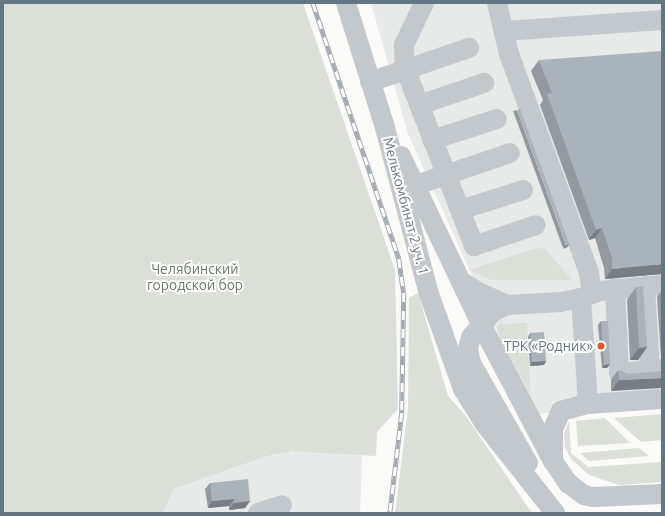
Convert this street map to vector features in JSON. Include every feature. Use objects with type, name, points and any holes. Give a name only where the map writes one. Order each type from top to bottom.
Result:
[{"type":"street","points":[[346,3],[384,124]]},
{"type":"street","points":[[424,3],[404,45],[405,68],[445,175],[474,246],[536,225]]},
{"type":"street","points":[[497,3],[504,31],[561,173],[590,273],[586,296],[588,404]]},
{"type":"street","points":[[504,31],[662,20]]},
{"type":"street","points":[[370,82],[405,68],[469,48]]},
{"type":"street","points":[[419,105],[484,83]]},
{"type":"street","points":[[432,140],[497,119]]},
{"type":"street","name":"Мелькомбинат 2 уч. 1","points":[[384,124],[416,185],[481,324],[554,461],[568,482],[584,495],[593,497],[662,494]]},
{"type":"street","name":"Мелькомбинат 2 уч. 1","points":[[384,124],[429,294],[463,389],[484,423],[556,513]]},
{"type":"street","points":[[416,185],[510,153]]},
{"type":"street","points":[[460,210],[523,190]]},
{"type":"street","points":[[460,281],[478,292],[507,306]]},
{"type":"street","points":[[556,513],[471,363],[468,349],[471,337],[492,312],[507,306],[586,296],[614,288],[653,285],[656,369],[620,372],[614,288]]},
{"type":"street","points":[[554,461],[553,429],[561,411],[588,404],[662,399]]},
{"type":"street","points":[[258,513],[282,505]]},
{"type":"shaded area","points":[[371,3],[662,3],[662,405],[535,414],[408,134]]},
{"type":"shaded area","points":[[364,415],[360,513],[163,513],[174,489],[267,456]]},
{"type":"green space","name":"Челябинский городской бор","points":[[3,3],[303,3],[395,270],[398,409],[377,432],[376,456],[292,451],[267,456],[174,489],[163,513],[3,513]]},
{"type":"green space","points":[[536,248],[545,249],[572,280],[491,280],[469,270]]},
{"type":"green space","points":[[418,293],[448,396],[465,415],[532,513],[395,513],[408,408],[409,298]]},
{"type":"green space","points":[[502,320],[502,324],[527,323],[530,393],[501,341],[497,328]]},
{"type":"green space","points":[[662,414],[662,440],[641,442],[614,418]]},
{"type":"green space","points":[[605,418],[630,443],[578,446],[576,421]]},
{"type":"green space","points":[[569,421],[571,453],[588,467],[662,462],[662,482],[619,485],[589,475],[572,460],[565,448],[564,434]]},
{"type":"green space","points":[[639,448],[649,456],[589,461],[580,453]]},
{"type":"building","points":[[662,51],[662,264],[612,269],[612,258],[602,228],[596,230],[547,94],[552,93],[539,60]]},
{"type":"building","points":[[520,109],[569,244],[566,245],[517,110]]},
{"type":"building","points":[[643,286],[647,347],[639,348],[636,287]]},
{"type":"building","points":[[601,321],[608,321],[610,364],[604,365]]},
{"type":"building","points":[[544,332],[546,361],[532,362],[530,333]]},
{"type":"building","points":[[618,370],[627,374],[662,371],[662,378],[619,380]]},
{"type":"building","points":[[248,479],[250,501],[234,503],[234,499],[212,501],[210,483]]},
{"type":"railway","points":[[313,3],[399,259],[404,293],[402,413],[390,513]]},
{"type":"place","name":"ТРК «Родник»","points":[[601,346]]}]
